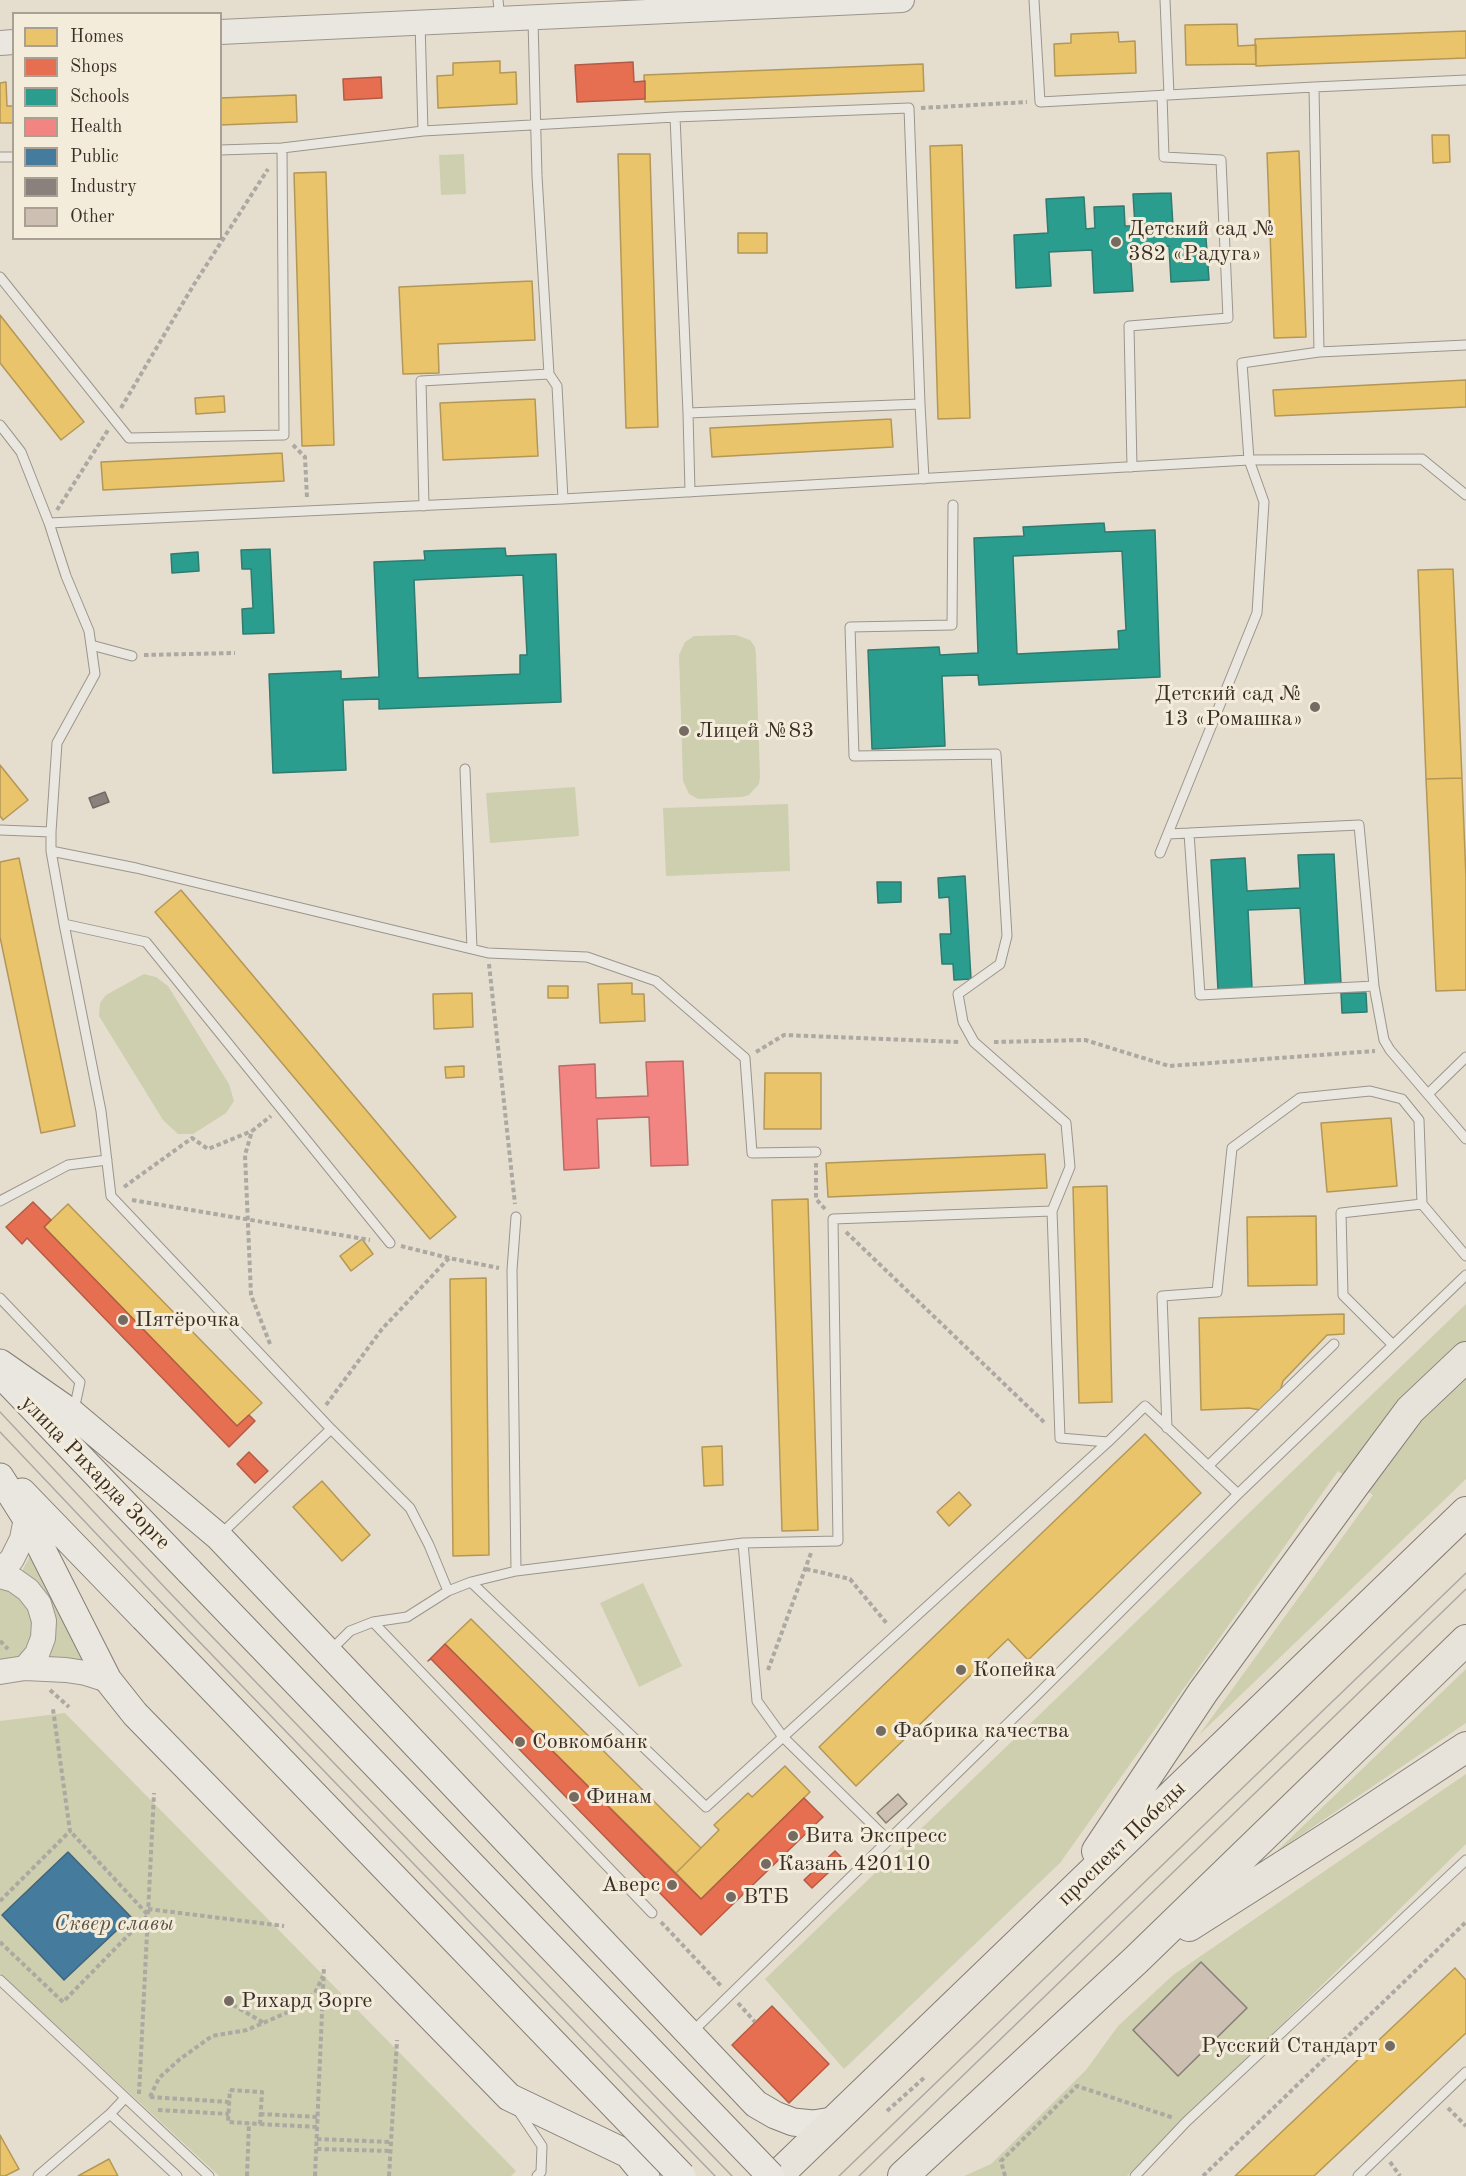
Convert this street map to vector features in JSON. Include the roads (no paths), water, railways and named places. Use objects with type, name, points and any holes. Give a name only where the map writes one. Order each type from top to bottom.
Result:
[{"type":"main road","points":[[1066,1898],[1203,1692],[1355,1484],[1410,1410],[1466,1357]]},
{"type":"main road","points":[[0,1363],[73,1414],[219,1537],[756,2104],[793,2122],[813,2124],[832,2121]]},
{"type":"main road","name":"улица Рихарда Зорге","points":[[0,1374],[771,2176]]},
{"type":"main road","points":[[0,1469],[682,2176]]},
{"type":"main road","points":[[0,1477],[26,1518],[108,1680],[135,1714],[509,2097],[628,2154],[646,2176]]},
{"type":"main road","name":"проспект Победы","points":[[777,2176],[1466,1512]]},
{"type":"main road","points":[[908,2173],[1136,1960],[1466,1640]]},
{"type":"main road","points":[[1136,1960],[1466,1747]]},
{"type":"street","points":[[222,32],[420,22],[499,9],[533,17],[902,0]]},
{"type":"street","points":[[26,1518],[22,1539],[12,1559],[0,1574],[28,1590],[39,1604],[44,1621],[43,1638],[37,1654],[26,1668]]},
{"type":"street","points":[[0,1672],[26,1668],[66,1670],[87,1673],[108,1680]]},
{"type":"lane","points":[[1034,0],[1040,102],[1466,80]]},
{"type":"lane","points":[[1132,467],[1129,326],[1228,318],[1221,160],[1164,157],[1165,0]]},
{"type":"lane","points":[[533,17],[537,176],[549,374],[558,386],[563,499]]},
{"type":"lane","points":[[420,22],[423,131]]},
{"type":"lane","points":[[1314,87],[1319,352]]},
{"type":"lane","points":[[222,150],[282,148],[423,131],[675,117],[909,108],[924,479]]},
{"type":"lane","points":[[675,117],[690,492]]},
{"type":"lane","points":[[0,277],[129,438],[284,435],[282,148]]},
{"type":"lane","points":[[1160,853],[1257,613],[1264,502],[1250,460],[1242,363],[1319,352],[1466,345]]},
{"type":"lane","points":[[424,506],[421,381],[549,374]]},
{"type":"lane","points":[[688,413],[920,404]]},
{"type":"lane","points":[[0,425],[21,452],[49,523],[66,576],[89,631],[95,674],[57,742],[51,851],[101,1111],[111,1196],[410,1508],[429,1545],[448,1591]]},
{"type":"lane","points":[[49,523],[563,499],[1250,460],[1422,459],[1466,495]]},
{"type":"lane","points":[[953,505],[952,625],[850,627],[854,756],[996,754],[1007,936],[1000,964],[958,993],[963,1022],[974,1042],[1066,1123],[1070,1167],[1052,1211],[1060,1437],[1108,1442]]},
{"type":"lane","points":[[91,645],[132,656]]},
{"type":"lane","points":[[465,769],[472,949]]},
{"type":"lane","points":[[1168,834],[1359,825],[1374,986],[1384,1040],[1466,1139]]},
{"type":"lane","points":[[0,830],[51,832]]},
{"type":"lane","points":[[1190,833],[1200,995],[1374,986]]},
{"type":"lane","points":[[51,851],[136,868],[488,953],[587,957],[656,981],[745,1058],[752,1153],[816,1152]]},
{"type":"lane","points":[[64,924],[146,942],[390,1243]]},
{"type":"lane","points":[[1428,1094],[1466,1057]]},
{"type":"lane","points":[[1167,1428],[1162,1296],[1216,1292],[1232,1148],[1300,1098],[1370,1090],[1402,1099],[1419,1120],[1422,1204],[1466,1256]]},
{"type":"lane","points":[[0,1201],[68,1165],[107,1160]]},
{"type":"lane","points":[[1393,1345],[1343,1295],[1341,1213],[1422,1204]]},
{"type":"lane","points":[[328,1652],[350,1632],[373,1622],[407,1617],[448,1591],[471,1582],[516,1571],[743,1543],[838,1541],[833,1219],[1052,1211]]},
{"type":"lane","points":[[516,1217],[512,1270],[516,1571]]},
{"type":"lane","points":[[690,2034],[1238,1494],[1466,1275]]},
{"type":"lane","points":[[0,1298],[80,1382],[73,1414]]},
{"type":"lane","points":[[1208,1466],[1334,1344]]},
{"type":"lane","points":[[471,1582],[706,1807],[1145,1406],[1238,1494]]},
{"type":"lane","points":[[219,1537],[332,1428]]},
{"type":"lane","points":[[743,1543],[757,1701],[783,1737],[888,1840]]},
{"type":"lane","points":[[373,1622],[652,1913]]},
{"type":"lane","points":[[1135,2176],[1186,2122],[1466,1860]]},
{"type":"lane","points":[[0,1980],[209,2176]]},
{"type":"lane","points":[[1358,2176],[1466,2073]]},
{"type":"lane","points":[[509,2097],[542,2146],[541,2172],[537,2176]]},
{"type":"lane","points":[[38,2176],[110,2114],[125,2098]]},
{"type":"lane","points":[[110,2114],[177,2176]]},
{"type":"tram line","points":[[0,1412],[170,1593],[732,2176]]},
{"type":"tram line","points":[[0,1432],[715,2176]]},
{"type":"tram line","points":[[839,2176],[1466,1573]]},
{"type":"tram line","points":[[859,2176],[1466,1589]]},
{"type":"place","name":"Детский сад № 382 «Радуга»","points":[[1116,242]]},
{"type":"place","name":"Детский сад № 13 «Ромашка»","points":[[1315,707]]},
{"type":"place","name":"Лицей №83","points":[[684,731]]},
{"type":"place","name":"Пятёрочка","points":[[123,1320]]},
{"type":"place","name":"Копейка","points":[[961,1670]]},
{"type":"place","name":"Фабрика качества","points":[[881,1731]]},
{"type":"place","name":"Совкомбанк","points":[[520,1742]]},
{"type":"place","name":"Финам","points":[[574,1797]]},
{"type":"place","name":"Вита Экспресс","points":[[793,1836]]},
{"type":"place","name":"Казань 420110","points":[[766,1864]]},
{"type":"place","name":"Аверс","points":[[672,1885]]},
{"type":"place","name":"ВТБ","points":[[731,1897]]},
{"type":"place","name":"Рихард Зорге","points":[[229,2001]]},
{"type":"place","name":"Русский Стандарт","points":[[1390,2046]]},
{"type":"park label","name":"Сквер славы","points":[[114,1924]]}]
